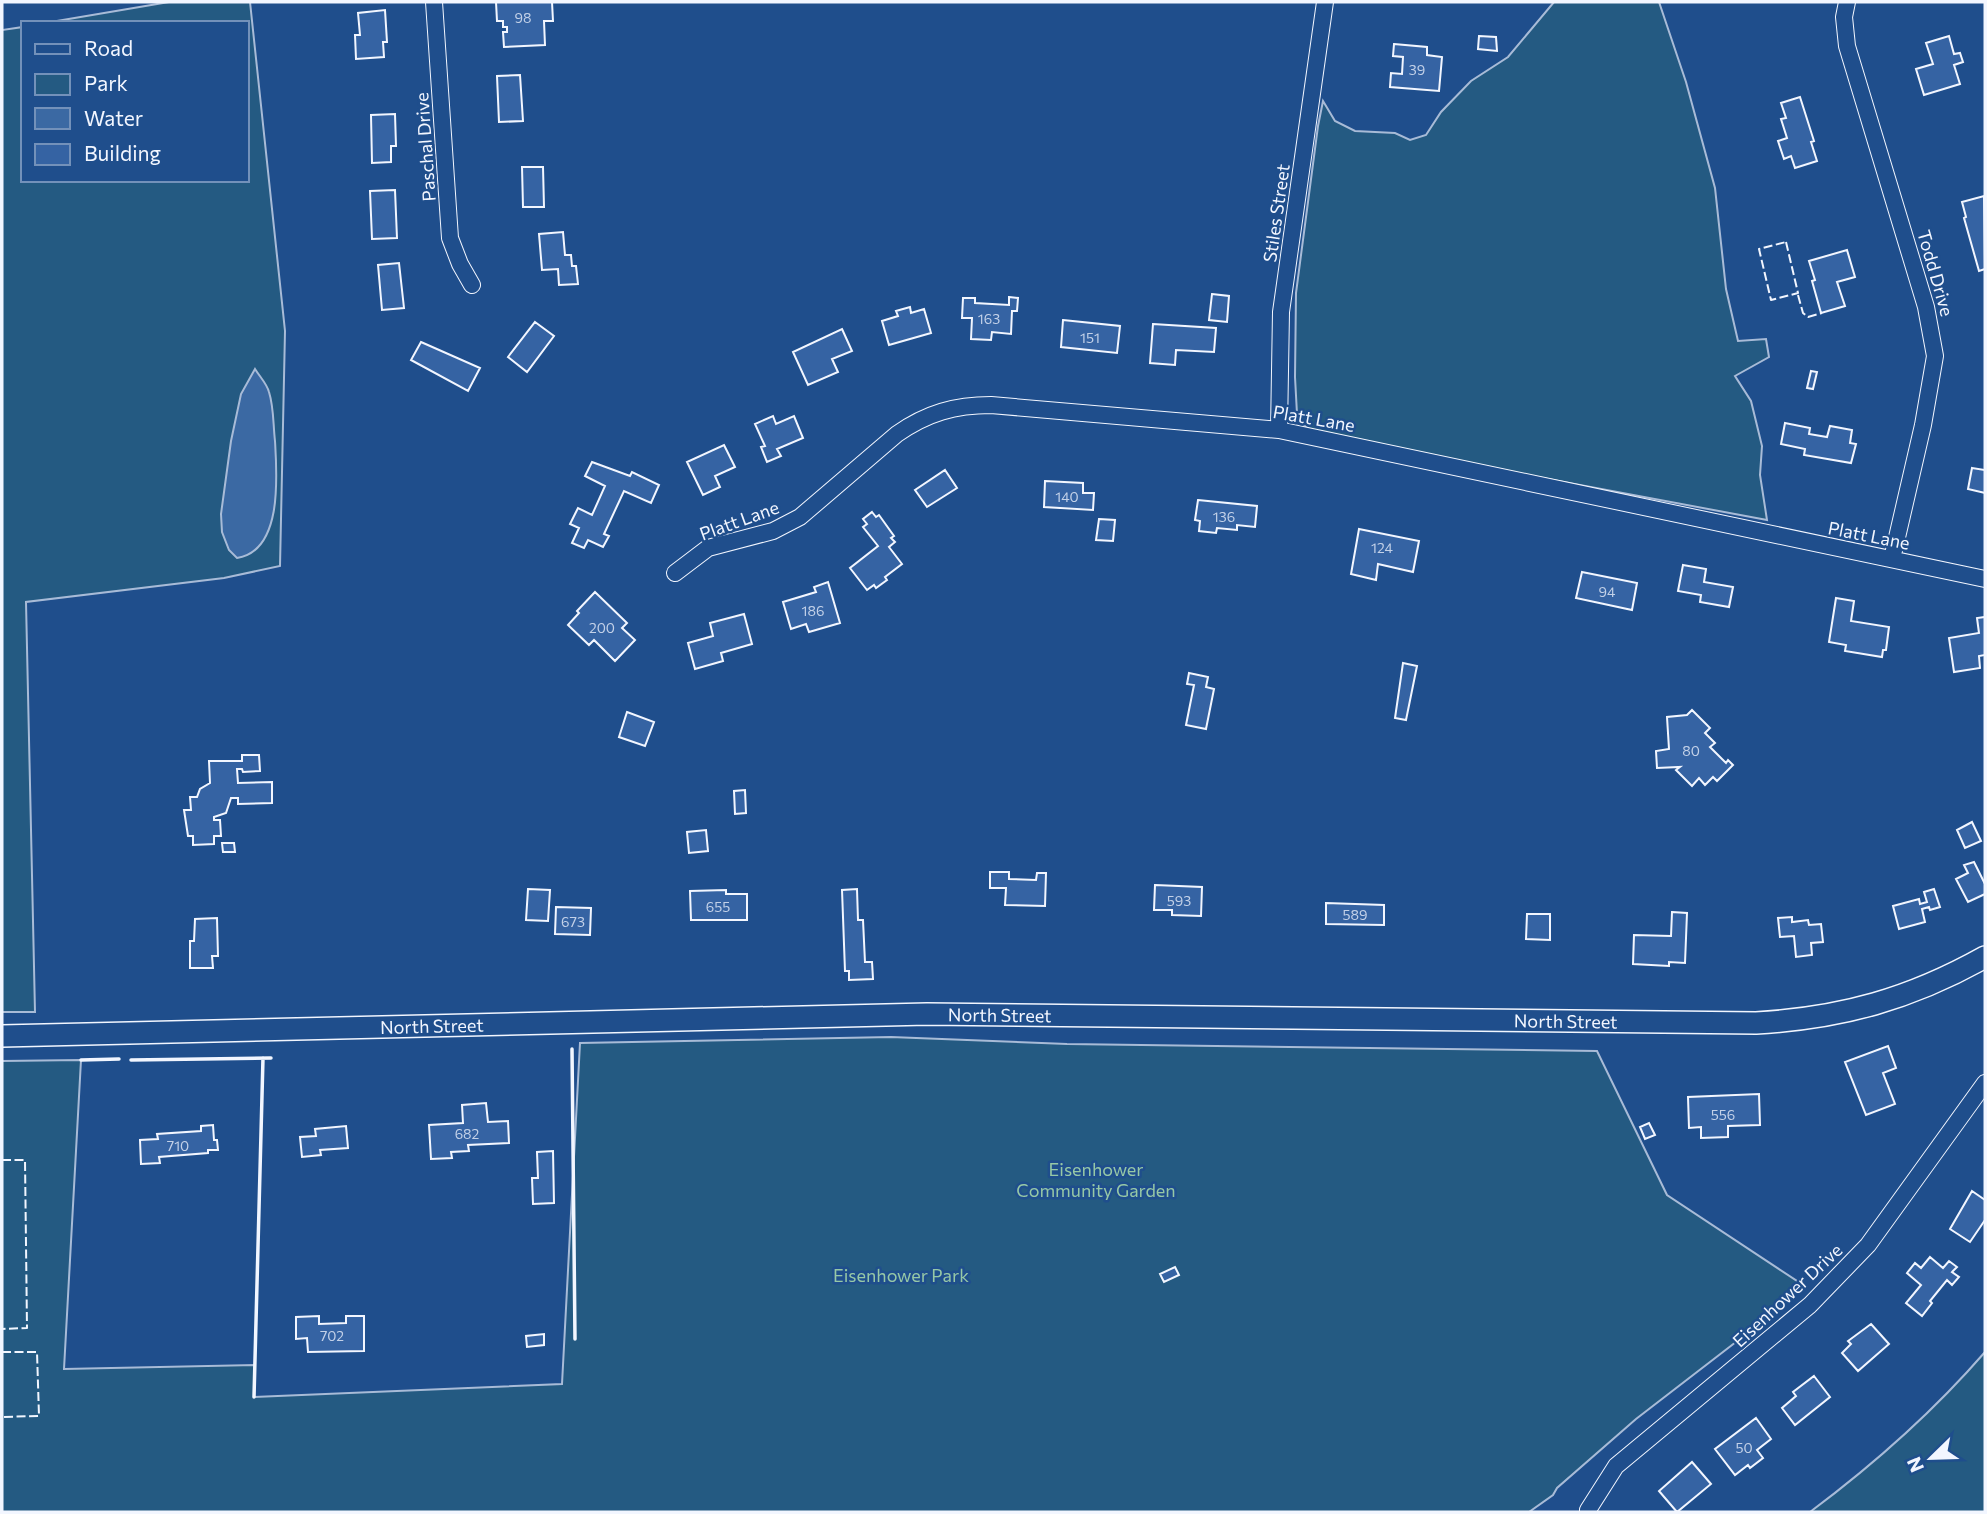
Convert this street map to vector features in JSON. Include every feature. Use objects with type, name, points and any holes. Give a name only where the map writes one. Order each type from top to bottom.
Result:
[{"type":"main road","name":"North Street","points":[[2,1036],[927,1014],[1756,1023],[1817,1018],[1882,1003],[1952,975],[1985,957]]},
{"type":"street","name":"Paschal Drive","points":[[434,2],[450,239],[472,285]]},
{"type":"street","name":"Stiles Street","points":[[1279,430],[1280,312],[1325,2]]},
{"type":"street","name":"Todd Drive","points":[[1847,2],[1844,17],[1847,46],[1927,307],[1934,342],[1935,356],[1923,425],[1892,559]]},
{"type":"street","name":"Platt Lane","points":[[674,573],[708,548],[773,531],[800,517],[897,433],[921,419],[948,409],[991,405],[1279,430],[1985,579]]},
{"type":"street","name":"Eisenhower Drive","points":[[1588,1510],[1616,1466],[1810,1305],[1868,1245],[1985,1083]]},
{"type":"green space","points":[[169,2],[250,2],[285,331],[280,566],[224,578],[26,602],[35,1012],[2,1012],[2,30],[21,27],[21,182],[248,182],[248,21],[57,21]]},
{"type":"green space","points":[[1554,2],[1659,2],[1686,82],[1715,188],[1726,289],[1738,341],[1766,339],[1769,357],[1735,376],[1751,401],[1762,446],[1760,475],[1767,520],[1318,436],[1303,424],[1297,414],[1296,293],[1323,101],[1335,121],[1355,131],[1395,133],[1410,140],[1426,135],[1441,112],[1471,81],[1508,57]]},
{"type":"green space","name":"Eisenhower Park","points":[[891,1037],[1067,1044],[1597,1051],[1667,1195],[1800,1283],[1745,1335],[1636,1419],[1557,1488],[1553,1495],[1529,1512],[2,1512],[2,1061],[81,1060],[64,1369],[255,1365],[254,1397],[562,1384],[580,1043]]},
{"type":"green space","points":[[1985,1352],[1985,1512],[1810,1512],[1902,1437],[1945,1396]]},
{"type":"water","points":[[255,369],[267,386],[272,404],[276,491],[270,527],[263,542],[252,552],[237,558],[229,550],[222,532],[221,514],[231,441],[241,394]]},
{"type":"building","points":[[496,2],[552,2],[553,21],[544,21],[545,45],[504,47],[503,32],[507,32],[507,27],[503,27],[503,21],[497,21]]},
{"type":"building","points":[[385,10],[387,42],[383,42],[384,57],[356,59],[355,35],[360,35],[358,13]]},
{"type":"building","points":[[1479,36],[1496,37],[1497,51],[1478,49]]},
{"type":"building","points":[[1949,36],[1954,54],[1960,53],[1963,62],[1954,65],[1960,84],[1924,95],[1916,69],[1933,64],[1926,43]]},
{"type":"building","points":[[1394,44],[1427,47],[1427,55],[1442,57],[1439,91],[1390,87],[1391,73],[1402,74],[1403,57],[1393,56]]},
{"type":"building","points":[[520,75],[523,121],[499,122],[497,76]]},
{"type":"building","points":[[1800,97],[1814,141],[1811,142],[1817,161],[1795,168],[1791,156],[1784,159],[1778,141],[1787,138],[1781,119],[1786,118],[1781,103]]},
{"type":"building","points":[[395,114],[396,146],[391,146],[391,162],[372,163],[371,115]]},
{"type":"building","points":[[522,167],[543,167],[544,207],[523,207]]},
{"type":"building","points":[[395,190],[397,238],[372,239],[370,191]]},
{"type":"building","points":[[1984,196],[1985,269],[1979,271],[1962,202]]},
{"type":"building","points":[[563,232],[565,255],[571,255],[572,266],[576,266],[578,284],[559,285],[558,269],[542,270],[539,234]]},
{"type":"building","points":[[1847,250],[1855,277],[1837,282],[1845,306],[1821,313],[1809,261]]},
{"type":"building","points":[[399,263],[404,308],[382,310],[378,265]]},
{"type":"building","points":[[1212,294],[1229,296],[1227,322],[1209,320]]},
{"type":"building","points":[[1009,297],[1018,298],[1017,311],[1012,311],[1011,334],[992,332],[991,340],[971,339],[972,318],[962,318],[963,298],[975,298],[975,303],[1009,305]]},
{"type":"building","points":[[910,307],[911,313],[924,309],[931,333],[889,345],[882,321],[898,316],[896,311]]},
{"type":"building","points":[[1063,320],[1120,326],[1117,353],[1061,347]]},
{"type":"building","points":[[535,322],[554,336],[527,372],[508,357]]},
{"type":"building","points":[[1153,324],[1216,328],[1214,352],[1176,350],[1175,365],[1150,363]]},
{"type":"building","points":[[842,329],[852,351],[832,359],[838,372],[808,385],[793,352]]},
{"type":"building","points":[[421,342],[480,368],[468,391],[411,360]]},
{"type":"building","points":[[1811,371],[1817,372],[1813,389],[1807,388]]},
{"type":"building","points":[[773,416],[776,424],[794,416],[803,438],[777,449],[781,456],[767,462],[761,447],[765,446],[755,424]]},
{"type":"building","points":[[1785,423],[1810,428],[1809,434],[1827,437],[1830,426],[1852,430],[1850,443],[1856,444],[1851,463],[1804,455],[1805,449],[1781,444]]},
{"type":"building","points":[[724,445],[735,467],[715,476],[720,487],[703,495],[687,462]]},
{"type":"building","points":[[592,462],[630,476],[632,472],[659,485],[651,503],[624,491],[604,534],[609,536],[603,547],[588,540],[584,548],[572,543],[579,528],[570,524],[578,508],[592,515],[605,486],[585,476]]},
{"type":"building","points":[[1972,468],[1985,470],[1985,493],[1968,489]]},
{"type":"building","points":[[945,470],[957,488],[927,507],[915,490]]},
{"type":"building","points":[[1045,481],[1083,483],[1083,493],[1094,493],[1093,510],[1044,507]]},
{"type":"building","points":[[1198,500],[1257,506],[1255,527],[1237,525],[1237,530],[1217,528],[1216,533],[1199,531],[1200,521],[1195,520]]},
{"type":"building","points":[[872,512],[876,517],[879,515],[894,536],[891,538],[895,542],[889,547],[902,564],[885,577],[887,580],[876,588],[874,585],[867,590],[850,568],[878,546],[863,527],[867,524],[863,519]]},
{"type":"building","points":[[1099,519],[1115,520],[1113,541],[1096,540]]},
{"type":"building","points":[[1359,529],[1419,541],[1413,572],[1378,564],[1376,580],[1351,574]]},
{"type":"building","points":[[1683,565],[1706,569],[1704,582],[1733,587],[1729,607],[1700,602],[1701,595],[1678,591]]},
{"type":"building","points":[[1582,572],[1637,583],[1632,610],[1576,598]]},
{"type":"building","points":[[828,582],[840,623],[809,632],[806,624],[791,629],[783,602],[816,592],[814,587]]},
{"type":"building","points":[[595,592],[627,623],[622,628],[635,640],[615,661],[594,640],[589,645],[568,625]]},
{"type":"building","points":[[1836,598],[1854,601],[1851,621],[1889,627],[1886,650],[1883,650],[1882,657],[1845,651],[1846,645],[1829,642]]},
{"type":"building","points":[[744,614],[752,644],[721,653],[723,661],[695,669],[688,643],[713,636],[710,623]]},
{"type":"building","points":[[1985,617],[1985,655],[1979,656],[1980,668],[1954,672],[1949,638],[1979,633],[1977,618]]},
{"type":"building","points":[[1403,663],[1417,666],[1406,720],[1395,718]]},
{"type":"building","points":[[1189,673],[1208,677],[1206,687],[1214,689],[1206,729],[1186,725],[1194,685],[1187,684]]},
{"type":"building","points":[[1692,710],[1710,728],[1705,733],[1715,743],[1710,747],[1726,763],[1728,760],[1733,765],[1717,781],[1713,777],[1705,785],[1699,778],[1692,786],[1676,770],[1680,767],[1657,768],[1656,751],[1669,749],[1667,717],[1687,715]]},
{"type":"building","points":[[627,712],[654,722],[645,746],[619,737]]},
{"type":"building","points":[[242,755],[259,755],[260,771],[243,772],[242,769],[237,769],[238,783],[272,782],[272,803],[238,804],[238,798],[231,798],[226,813],[214,817],[214,820],[220,820],[221,836],[214,836],[214,844],[193,845],[193,836],[188,836],[184,810],[191,810],[190,797],[197,797],[200,789],[210,783],[209,761],[242,761]]},
{"type":"building","points":[[745,790],[746,813],[735,814],[734,791]]},
{"type":"building","points":[[1972,822],[1981,841],[1965,848],[1957,830]]},
{"type":"building","points":[[706,830],[708,851],[689,853],[687,832]]},
{"type":"building","points":[[222,843],[234,843],[235,852],[223,852]]},
{"type":"building","points":[[1974,862],[1985,884],[1985,894],[1968,902],[1956,879],[1968,873],[1964,865]]},
{"type":"building","points":[[990,872],[1009,872],[1009,879],[1036,880],[1037,873],[1046,873],[1045,906],[1005,905],[1006,888],[990,888]]},
{"type":"building","points":[[1155,885],[1202,887],[1201,916],[1172,915],[1172,910],[1154,910]]},
{"type":"building","points":[[528,889],[550,890],[548,921],[526,920]]},
{"type":"building","points":[[857,889],[858,920],[863,920],[865,962],[872,962],[873,979],[849,980],[849,971],[845,971],[842,890]]},
{"type":"building","points":[[1934,889],[1940,907],[1922,909],[1925,922],[1899,929],[1893,906],[1919,899],[1920,904],[1927,902],[1924,892]]},
{"type":"building","points":[[726,890],[726,894],[747,894],[747,920],[691,920],[690,891]]},
{"type":"building","points":[[1326,903],[1384,905],[1384,925],[1326,924]]},
{"type":"building","points":[[556,907],[591,908],[590,935],[555,934]]},
{"type":"building","points":[[1672,912],[1687,913],[1685,963],[1669,962],[1669,966],[1633,964],[1634,935],[1671,936]]},
{"type":"building","points":[[1527,914],[1550,914],[1550,940],[1526,939]]},
{"type":"building","points":[[1792,917],[1792,922],[1808,920],[1809,925],[1821,924],[1823,942],[1811,943],[1812,955],[1796,957],[1794,936],[1780,937],[1778,918]]},
{"type":"building","points":[[217,918],[218,956],[212,956],[213,968],[190,968],[190,941],[194,941],[195,919]]},
{"type":"building","points":[[1888,1046],[1896,1068],[1883,1073],[1895,1104],[1866,1115],[1845,1062]]},
{"type":"building","points":[[1759,1094],[1760,1125],[1728,1126],[1728,1137],[1701,1138],[1701,1127],[1689,1128],[1688,1097]]},
{"type":"building","points":[[486,1103],[488,1122],[508,1121],[509,1143],[468,1145],[469,1151],[451,1152],[452,1158],[431,1159],[429,1125],[463,1123],[462,1105]]},
{"type":"building","points":[[1649,1123],[1655,1135],[1645,1139],[1640,1127]]},
{"type":"building","points":[[213,1125],[218,1150],[159,1157],[160,1163],[141,1164],[140,1140],[158,1139],[157,1134],[201,1131],[201,1126]]},
{"type":"building","points":[[346,1126],[348,1148],[320,1150],[321,1155],[302,1157],[300,1137],[316,1136],[315,1129]]},
{"type":"building","points":[[553,1151],[554,1203],[533,1204],[532,1178],[538,1178],[537,1152]]},
{"type":"building","points":[[1972,1191],[1985,1200],[1985,1220],[1970,1242],[1950,1229]]},
{"type":"building","points":[[1930,1257],[1943,1268],[1949,1261],[1957,1267],[1952,1272],[1959,1277],[1952,1285],[1947,1280],[1922,1316],[1906,1303],[1921,1285],[1907,1273],[1915,1263],[1921,1268]]},
{"type":"building","points":[[1175,1267],[1179,1275],[1164,1282],[1160,1274]]},
{"type":"building","points":[[319,1316],[319,1324],[346,1323],[346,1316],[364,1316],[364,1351],[308,1352],[307,1338],[296,1339],[296,1317]]},
{"type":"building","points":[[1871,1324],[1889,1344],[1858,1371],[1842,1353],[1851,1344],[1848,1341]]},
{"type":"building","points":[[544,1334],[544,1345],[527,1347],[526,1336]]},
{"type":"building","points":[[1814,1376],[1830,1397],[1795,1425],[1782,1408],[1796,1396],[1793,1392]]},
{"type":"building","points":[[1756,1418],[1771,1439],[1757,1450],[1763,1458],[1735,1475],[1715,1449]]},
{"type":"building","points":[[1692,1462],[1711,1484],[1677,1512],[1659,1491]]},
{"type":"fence","points":[[1786,242],[1798,293],[1771,300],[1759,249],[1786,242]]},
{"type":"fence","points":[[1798,295],[1803,313],[1808,317],[1822,313]]},
{"type":"fence","points":[[2,1160],[25,1160],[27,1328],[2,1329]]},
{"type":"fence","points":[[2,1352],[37,1352],[39,1416],[2,1417]]},
{"type":"wall","points":[[572,1049],[575,1339]]},
{"type":"wall","points":[[254,1397],[263,1058]]},
{"type":"wall","points":[[131,1060],[271,1058]]},
{"type":"wall","points":[[81,1060],[119,1059]]},
{"type":"park label","name":"Eisenhower Community Garden","points":[[1096,1179]]}]
